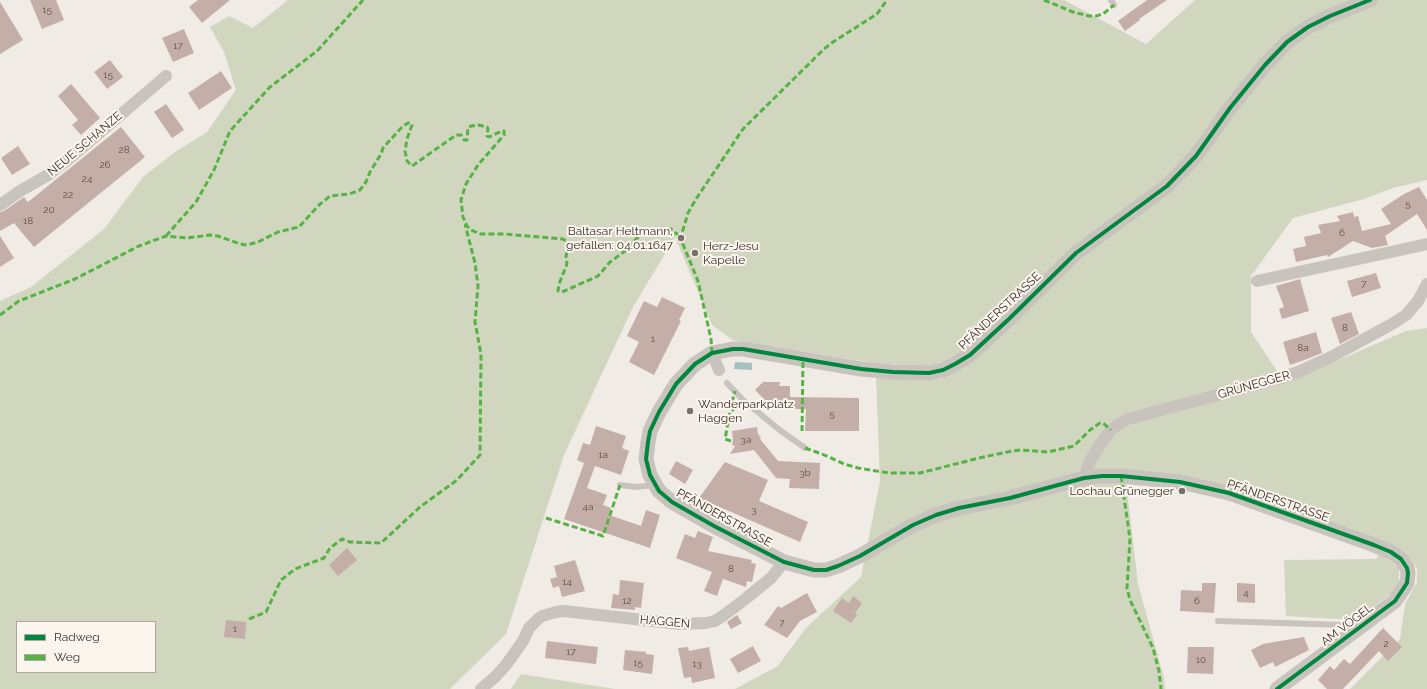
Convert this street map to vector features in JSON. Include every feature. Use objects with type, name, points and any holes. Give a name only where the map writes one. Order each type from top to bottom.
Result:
[{"type":"street","name":"PFÄNDERSTRASSE","points":[[1370,0],[1330,16],[1308,28],[1288,42],[1265,65],[1230,108],[1196,156],[1167,186],[1076,252],[976,349],[955,364],[943,370],[929,373],[893,372],[861,369],[743,349],[724,350],[712,353],[695,364],[676,384],[654,422],[648,442],[646,459],[650,475],[655,485],[665,496],[679,507],[784,562],[814,570],[826,570],[838,566],[860,556],[913,524],[936,515],[959,508],[1010,498],[1084,478],[1102,476],[1121,476],[1180,482],[1229,493],[1391,552],[1404,563]]},
{"type":"street","name":"NEUE SCHANZE","points":[[0,205],[20,191],[48,175],[166,76]]},
{"type":"street","points":[[1257,281],[1427,244]]},
{"type":"street","name":"GRÜNEGGER","points":[[1084,478],[1088,465],[1097,449],[1111,430],[1122,422],[1128,419],[1298,372],[1367,339],[1406,315],[1418,300],[1427,284]]},
{"type":"street","points":[[712,353],[719,370]]},
{"type":"street","name":"HAGGEN","points":[[481,689],[506,665],[523,641],[529,628],[542,616],[564,611],[679,624],[706,623],[720,618],[744,600],[771,578],[784,562]]},
{"type":"street","name":"AM VÖGEL","points":[[1277,689],[1395,601],[1407,583],[1408,573],[1404,563]]},
{"type":"lane","points":[[727,383],[743,400],[781,431],[805,448]]},
{"type":"lane","points":[[620,485],[635,487],[655,485]]},
{"type":"lane","points":[[1218,621],[1344,625],[1357,630]]},
{"type":"green space","points":[[288,0],[1064,0],[1146,44],[1195,0],[1427,0],[1427,180],[1393,188],[1364,199],[1293,218],[1251,276],[1251,332],[1285,383],[1406,331],[1427,328],[1427,689],[1350,689],[1400,639],[1405,604],[1417,582],[1417,569],[1405,552],[1238,489],[1171,475],[1126,481],[1138,584],[1164,678],[1165,689],[735,689],[778,666],[806,628],[861,577],[880,481],[876,376],[941,379],[965,362],[1025,312],[1076,253],[1167,186],[1196,156],[1230,108],[1224,108],[1193,151],[1165,179],[1070,251],[1022,299],[967,350],[932,367],[874,363],[733,340],[712,325],[675,237],[633,307],[564,455],[506,634],[450,689],[0,689],[0,301],[31,287],[104,229],[143,177],[175,152],[207,132],[236,90],[224,52],[210,27],[229,16],[253,28]]},
{"type":"green space","points":[[1380,553],[1399,568],[1399,588],[1356,620],[1286,616],[1284,560],[1376,559]]},
{"type":"green space","points":[[521,674],[615,689],[511,689]]},
{"type":"water","points":[[735,362],[752,363],[752,370],[734,369]]},
{"type":"building","points":[[30,0],[56,0],[64,20],[42,29]]},
{"type":"building","points":[[198,0],[230,0],[202,23],[189,7]]},
{"type":"building","points":[[1147,0],[1167,0],[1139,19],[1140,20],[1125,31],[1118,21]]},
{"type":"building","points":[[0,2],[23,40],[0,54]]},
{"type":"building","points":[[184,29],[194,53],[173,62],[162,38]]},
{"type":"building","points":[[110,60],[123,77],[107,89],[94,72]]},
{"type":"building","points":[[221,71],[232,88],[199,110],[188,93]]},
{"type":"building","points":[[71,84],[100,118],[81,135],[72,125],[78,120],[58,96]]},
{"type":"building","points":[[166,104],[184,130],[172,138],[154,112]]},
{"type":"building","points":[[121,127],[145,157],[34,247],[14,223],[0,231],[0,212],[4,211],[24,197],[28,202]]},
{"type":"building","points":[[18,146],[30,164],[12,175],[1,158]]},
{"type":"building","points":[[1419,187],[1427,200],[1427,230],[1417,214],[1385,236],[1388,245],[1372,248],[1353,241],[1328,257],[1327,255],[1296,262],[1293,249],[1306,246],[1304,237],[1321,233],[1318,225],[1340,221],[1337,216],[1353,212],[1354,217],[1358,216],[1362,231],[1391,224],[1381,209],[1404,194]]},
{"type":"building","points":[[0,236],[14,258],[0,267]]},
{"type":"building","points":[[1376,273],[1381,288],[1352,297],[1347,281]]},
{"type":"building","points":[[1300,279],[1309,311],[1282,319],[1279,309],[1284,307],[1276,286]]},
{"type":"building","points":[[662,297],[685,308],[679,320],[681,321],[654,375],[629,362],[639,342],[627,336],[644,301],[657,307]]},
{"type":"building","points":[[1351,312],[1359,334],[1340,344],[1331,318]]},
{"type":"building","points":[[1316,332],[1322,353],[1290,365],[1283,342]]},
{"type":"building","points":[[763,382],[780,382],[779,386],[790,386],[790,397],[859,398],[859,431],[805,431],[806,409],[778,409],[778,406],[772,406],[772,401],[766,401],[755,390]]},
{"type":"building","points":[[596,426],[626,436],[622,448],[629,451],[621,475],[595,466],[587,488],[607,495],[603,505],[611,508],[609,515],[641,526],[646,510],[660,515],[650,548],[564,519],[584,463],[577,460],[583,443],[590,445]]},
{"type":"building","points":[[757,427],[758,434],[761,438],[760,439],[778,461],[820,463],[819,489],[789,488],[790,479],[776,478],[754,450],[730,454],[735,446],[732,445],[732,431]]},
{"type":"building","points":[[676,461],[693,470],[685,484],[669,474]]},
{"type":"building","points":[[725,462],[768,480],[759,501],[808,522],[800,542],[699,498]]},
{"type":"building","points":[[698,531],[713,537],[708,551],[752,560],[751,563],[756,564],[752,582],[747,581],[746,587],[723,579],[717,596],[704,591],[712,572],[676,558],[685,534],[695,538]]},
{"type":"building","points":[[347,548],[357,560],[338,576],[329,565]]},
{"type":"building","points":[[575,560],[585,591],[562,597],[559,586],[553,588],[550,579],[557,577],[554,566]]},
{"type":"building","points":[[620,580],[644,583],[641,608],[635,607],[635,610],[611,608],[613,594],[619,595]]},
{"type":"building","points":[[1202,583],[1216,583],[1214,613],[1180,611],[1181,590],[1202,591]]},
{"type":"building","points":[[1237,583],[1255,584],[1255,603],[1237,602]]},
{"type":"building","points":[[807,593],[817,612],[800,621],[787,638],[764,625],[778,606],[781,608]]},
{"type":"building","points":[[853,596],[862,603],[855,613],[857,615],[851,623],[833,611],[842,598],[849,603]]},
{"type":"building","points":[[737,615],[742,623],[731,629],[727,622]]},
{"type":"building","points":[[226,620],[246,622],[245,639],[224,637]]},
{"type":"building","points":[[1383,628],[1402,647],[1388,661],[1379,651],[1343,689],[1327,689],[1318,680],[1330,666],[1334,670],[1344,659],[1350,664]]},
{"type":"building","points":[[1304,637],[1309,650],[1275,667],[1273,662],[1260,668],[1251,650],[1263,644]]},
{"type":"building","points":[[547,641],[598,647],[596,664],[545,658]]},
{"type":"building","points":[[753,646],[761,661],[738,673],[730,659]]},
{"type":"building","points":[[688,647],[689,651],[709,647],[715,678],[692,683],[691,677],[684,678],[678,648]]},
{"type":"building","points":[[1188,647],[1214,647],[1213,674],[1187,673]]},
{"type":"building","points":[[625,650],[646,652],[646,654],[654,655],[652,674],[623,670]]},
{"type":"marked path","points":[[166,236],[196,202],[214,170],[230,131],[270,87],[317,51],[363,0]]},
{"type":"marked path","points":[[712,353],[711,339],[698,281],[682,242],[682,233],[688,213],[743,129],[824,49],[877,14],[887,0]]},
{"type":"marked path","points":[[1044,0],[1073,12],[1089,16],[1103,14],[1114,5]]},
{"type":"marked path","points":[[0,315],[19,301],[75,279],[139,246],[166,236],[187,238],[210,235],[247,245],[258,242],[278,232],[299,227],[319,205],[330,196],[349,194],[360,190],[366,182],[383,148],[402,127],[408,123],[411,123],[412,125],[405,151],[407,161],[412,166],[456,135],[461,135],[464,140],[467,140],[468,128],[471,126],[478,125],[487,127],[487,136],[489,137],[504,131],[504,135],[478,165],[466,184],[461,200],[463,217],[467,226],[471,230],[481,234],[505,234],[563,239],[566,241],[568,244],[566,257],[567,264],[559,284],[558,291],[562,292],[598,276],[610,262],[646,232],[658,229],[671,229],[677,234],[682,242]]},
{"type":"marked path","points":[[249,619],[266,612],[281,580],[295,569],[324,558],[330,548],[342,539],[350,542],[381,543],[420,507],[457,480],[480,455],[481,354],[475,322],[478,286],[475,263],[465,224]]},
{"type":"marked path","points":[[802,431],[803,359]]},
{"type":"marked path","points":[[731,441],[725,439],[730,412],[733,410],[732,402],[735,391]]},
{"type":"marked path","points":[[805,448],[844,464],[858,468],[889,473],[920,473],[1012,451],[1021,450],[1048,452],[1074,446],[1090,430],[1100,423],[1103,423],[1111,430]]},
{"type":"marked path","points":[[1121,476],[1130,539],[1127,588],[1130,600],[1153,648],[1159,671],[1161,689]]},
{"type":"marked path","points":[[546,518],[603,536],[620,485]]},
{"type":"cycle path","points":[[1277,689],[1395,601],[1407,583],[1407,568],[1401,559],[1391,552],[1374,545],[1229,493],[1180,482],[1121,476],[1102,476],[1084,478],[1010,498],[959,508],[936,515],[913,525],[860,556],[838,566],[826,570],[814,570],[784,562],[714,526],[672,502],[659,491],[650,475],[646,459],[648,442],[650,431],[659,412],[676,384],[695,364],[712,353],[733,349],[743,349],[861,369],[929,373],[943,370],[970,355],[1076,253],[1167,186],[1196,156],[1230,108],[1265,65],[1287,42],[1308,27],[1330,16],[1370,0]]},
{"type":"place","name":"Baltasar Heltmann, gefallen: 04.01.1647","points":[[681,238]]},
{"type":"place","name":"Herz-Jesu Kapelle","points":[[695,253]]},
{"type":"place","name":"Wanderparkplatz Haggen","points":[[690,411]]},
{"type":"place","name":"Lochau Grünegger","points":[[1182,491]]}]
